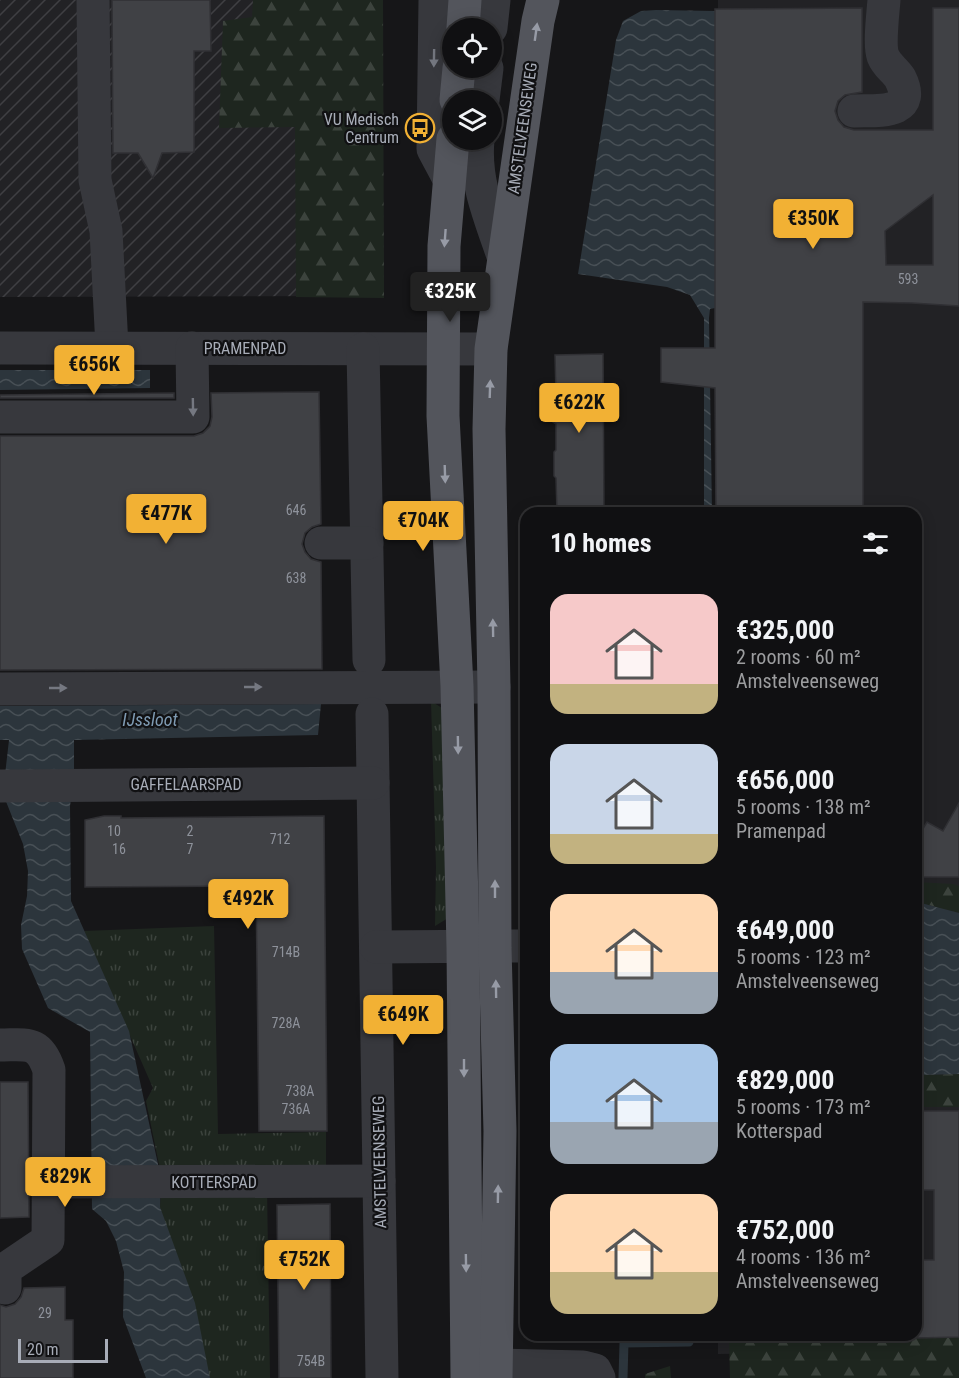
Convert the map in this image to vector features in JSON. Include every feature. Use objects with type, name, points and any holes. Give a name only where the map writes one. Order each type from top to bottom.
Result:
[{"type":"main road","points":[[464,18],[465,0]]},
{"type":"main road","name":"AMSTELVEENSEWEG","points":[[496,1371],[500,1131],[495,947],[494,687],[489,429],[491,349],[536,32],[543,0]]},
{"type":"main road","name":"AMSTELVEENSEWEG","points":[[452,150],[444,246],[442,686],[495,947],[467,1378]]},
{"type":"street","points":[[93,0],[95,180],[106,231],[112,347]]},
{"type":"street","points":[[435,0],[433,149],[449,179]]},
{"type":"street","points":[[492,18],[494,0]]},
{"type":"street","points":[[854,111],[895,109],[903,98],[900,78],[889,67],[881,49],[884,0]]},
{"type":"street","name":"AMSTELVEENSEWEG","points":[[477,150],[481,194],[503,256]]},
{"type":"street","name":"PRAMENPAD","points":[[0,348],[491,349]]},
{"type":"street","points":[[0,417],[193,417],[192,348]]},
{"type":"street","points":[[363,349],[369,660]]},
{"type":"street","points":[[321,543],[367,543]]},
{"type":"street","points":[[0,689],[494,687]]},
{"type":"street","name":"AMSTELVEENSEWEG","points":[[372,714],[382,1378]]},
{"type":"street","name":"GAFFELAARSPAD","points":[[1,786],[373,783]]},
{"type":"street","points":[[376,947],[495,947]]},
{"type":"street","points":[[0,1045],[30,1045],[44,1054],[49,1070],[48,1240],[5,1269],[5,1288]]},
{"type":"street","name":"KOTTERSPAD","points":[[49,1182],[379,1181]]},
{"type":"street","points":[[496,1371],[583,1367],[595,1370],[599,1378]]},
{"type":"shaded area","points":[[0,0],[381,0],[384,296],[0,297]]},
{"type":"shaded area","points":[[718,0],[959,0],[959,1351],[718,1354],[718,1341],[922,1341],[922,507],[718,507]]},
{"type":"green space","points":[[253,0],[383,0],[384,298],[296,297],[295,127],[219,128],[223,21],[252,17]]},
{"type":"green space","points":[[431,701],[445,710],[453,915],[435,926],[436,867]]},
{"type":"green space","points":[[922,882],[959,886],[959,913],[922,903]]},
{"type":"green space","points":[[214,926],[218,1134],[326,1132],[326,1169],[160,1169],[146,1101],[153,1088],[84,931]]},
{"type":"green space","points":[[959,1074],[959,1107],[922,1107],[922,1075]]},
{"type":"green space","points":[[267,1190],[270,1378],[210,1378],[160,1207],[161,1194]]},
{"type":"green space","points":[[922,1337],[959,1337],[959,1378],[730,1378],[729,1341],[922,1341]]},
{"type":"green space","points":[[670,1366],[671,1378],[645,1378],[645,1374]]},
{"type":"water","points":[[641,11],[715,11],[715,308],[710,309],[709,318],[712,507],[704,507],[704,318],[690,295],[667,287],[578,274],[616,40],[623,21]]},
{"type":"water","points":[[0,370],[150,370],[150,388],[0,390]]},
{"type":"water","name":"IJssloot","points":[[321,704],[318,735],[74,740],[74,776],[70,806],[71,901],[129,1031],[161,1178],[160,1207],[195,1303],[210,1378],[146,1378],[123,1317],[124,1272],[116,1241],[106,1221],[92,1209],[90,1032],[48,1008],[22,949],[21,925],[27,896],[28,871],[23,844],[5,799],[9,740],[0,740],[0,706]]},
{"type":"water","points":[[922,903],[959,913],[959,1074],[922,1075]]},
{"type":"building","points":[[112,0],[210,0],[211,51],[194,51],[194,152],[162,153],[153,178],[138,153],[113,153]]},
{"type":"building","points":[[862,8],[862,92],[845,95],[838,101],[835,111],[838,120],[844,127],[854,130],[933,130],[933,8],[959,8],[959,306],[863,302],[863,507],[716,507],[715,388],[661,382],[661,348],[715,348],[715,9]],"holes":[[[933,195],[933,265],[886,265],[885,231]]]},
{"type":"building","points":[[603,354],[604,507],[557,507],[556,478],[554,476],[556,424],[553,422],[553,397],[556,395],[555,355]]},
{"type":"building","points":[[319,392],[321,524],[305,533],[302,544],[311,559],[321,562],[322,669],[0,670],[0,436],[194,436],[203,433],[210,426],[211,393]]},
{"type":"building","points":[[174,393],[174,398],[0,398],[0,395]]},
{"type":"building","points":[[959,803],[959,877],[922,877],[922,830],[927,822],[943,831]]},
{"type":"building","points":[[104,816],[121,816],[121,818],[324,816],[327,1131],[259,1131],[256,886],[85,887],[85,820]]},
{"type":"building","points":[[0,1082],[28,1082],[29,1217],[0,1218]]},
{"type":"building","points":[[922,1111],[959,1111],[959,1337],[922,1338],[922,1260],[934,1260],[934,1190],[922,1190]]},
{"type":"building","points":[[330,1204],[331,1378],[279,1378],[277,1205]]},
{"type":"building","points":[[65,1287],[65,1320],[73,1320],[73,1378],[0,1378],[0,1305],[6,1307],[15,1304],[24,1288]]},
{"type":"waterway","points":[[623,1378],[624,1343],[689,1341]]},
{"type":"place","name":"VU Medisch Centrum","points":[[420,128]]}]
